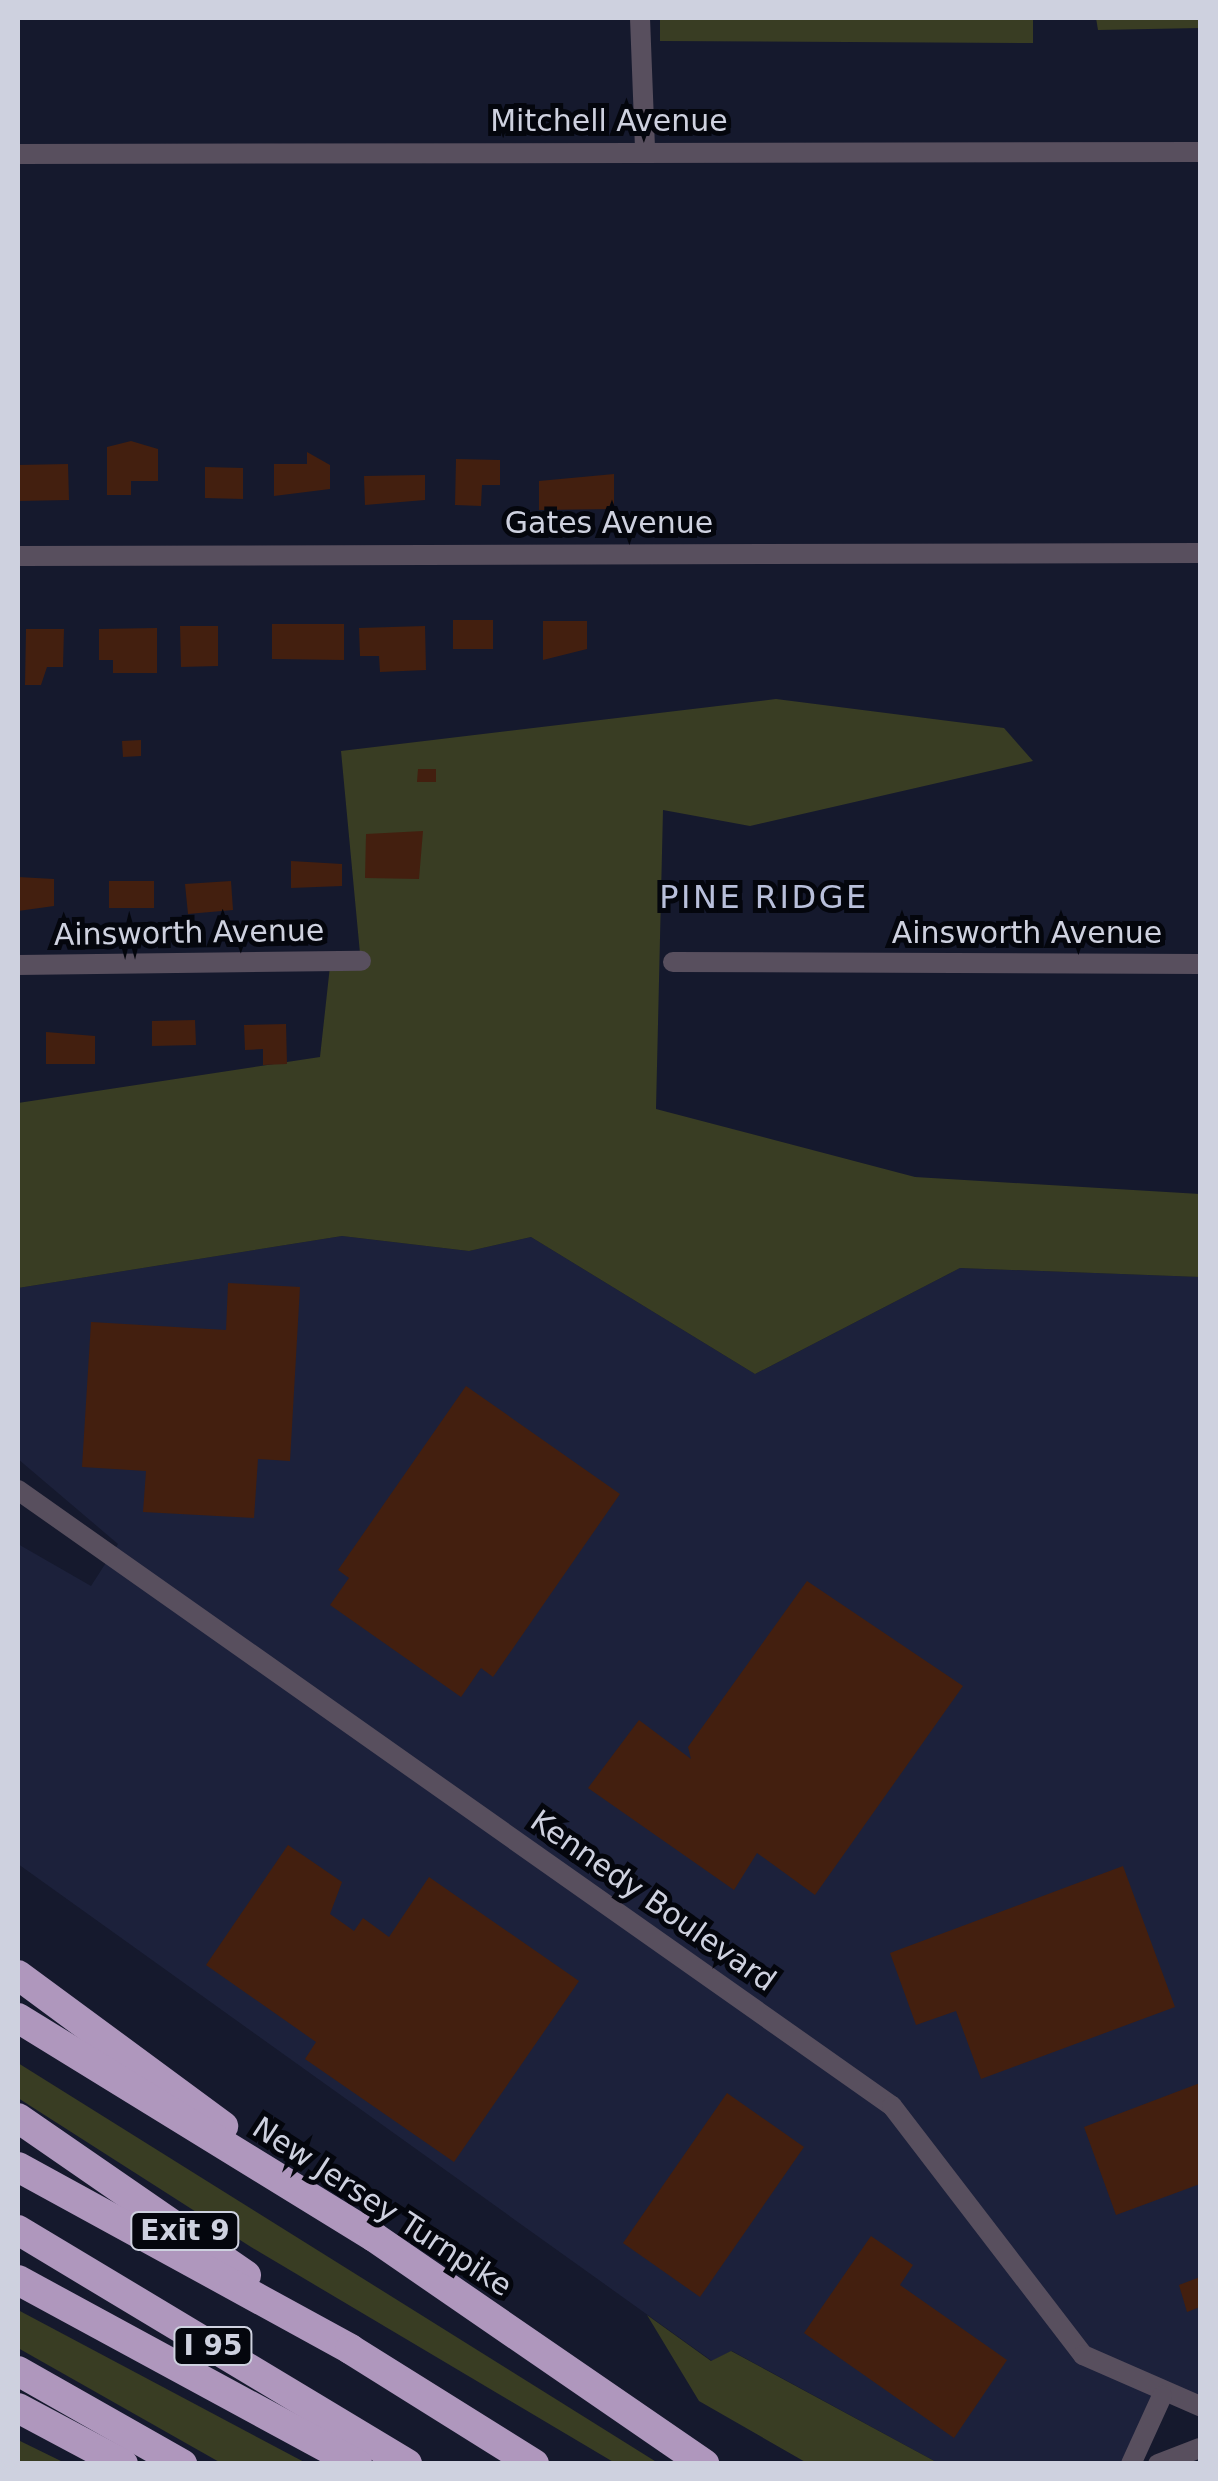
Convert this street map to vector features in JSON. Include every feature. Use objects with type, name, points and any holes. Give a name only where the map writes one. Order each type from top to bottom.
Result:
[{"type":"highway","points":[[18,1975],[374,2237]]},
{"type":"highway","name":"New Jersey Turnpike","points":[[18,2018],[374,2237],[704,2464]]},
{"type":"highway","name":"Exit 9","points":[[18,2118],[350,2349]]},
{"type":"highway","name":"I 95","points":[[18,2167],[350,2349],[534,2464]]},
{"type":"highway","name":"I 95","points":[[18,2230],[407,2464]]},
{"type":"highway","points":[[18,2280],[357,2464]]},
{"type":"highway","points":[[18,2371],[182,2464]]},
{"type":"highway","points":[[18,2408],[122,2464]]},
{"type":"street","points":[[640,18],[645,150]]},
{"type":"street","name":"Mitchell Avenue","points":[[18,154],[1200,152]]},
{"type":"street","name":"Gates Avenue","points":[[18,556],[1200,553]]},
{"type":"street","name":"Ainsworth Avenue","points":[[18,965],[361,962]]},
{"type":"street","name":"Ainsworth Avenue","points":[[673,962],[1200,964]]},
{"type":"street","name":"Kennedy Boulevard","points":[[18,1490],[892,2106],[1044,2314],[1083,2355],[1162,2396],[1200,2406]]},
{"type":"street","points":[[1131,2464],[1162,2396]]},
{"type":"street","points":[[1158,2464],[1200,2448]]},
{"type":"shaded area","points":[[342,1236],[469,1251],[531,1237],[755,1374],[960,1268],[1200,1277],[1200,2397],[1169,2395],[1125,2463],[938,2463],[732,2351],[712,2361],[18,1864],[18,1544],[91,1586],[118,1544],[18,1459],[18,1288]]},
{"type":"green space","points":[[660,18],[1033,18],[1033,43],[660,41]]},
{"type":"green space","points":[[1096,18],[1200,18],[1200,28],[1098,30]]},
{"type":"green space","points":[[776,699],[1004,728],[1033,761],[750,826],[663,810],[656,1109],[915,1177],[1200,1194],[1200,1277],[960,1268],[755,1374],[531,1237],[469,1251],[342,1236],[18,1288],[18,1103],[320,1057],[330,966],[361,964],[341,751]]},
{"type":"green space","points":[[18,2063],[658,2463],[615,2463],[251,2247],[18,2098]]},
{"type":"green space","points":[[18,2310],[306,2463],[221,2463],[18,2348]]},
{"type":"green space","points":[[647,2315],[711,2361],[731,2351],[938,2463],[807,2463],[699,2401]]},
{"type":"green space","points":[[18,2440],[65,2463],[18,2463]]},
{"type":"building","points":[[131,441],[158,449],[158,481],[131,481],[131,495],[107,495],[107,447]]},
{"type":"building","points":[[307,452],[330,465],[330,489],[274,496],[274,464],[307,464]]},
{"type":"building","points":[[456,459],[500,460],[500,485],[482,485],[481,506],[455,505]]},
{"type":"building","points":[[68,464],[69,500],[18,501],[18,465]]},
{"type":"building","points":[[205,467],[243,468],[243,499],[205,498]]},
{"type":"building","points":[[614,474],[614,509],[539,510],[539,481]]},
{"type":"building","points":[[425,475],[425,500],[365,505],[364,476]]},
{"type":"building","points":[[453,620],[493,620],[493,649],[453,649]]},
{"type":"building","points":[[543,621],[587,621],[587,649],[543,660]]},
{"type":"building","points":[[272,624],[344,624],[344,660],[272,659]]},
{"type":"building","points":[[180,626],[218,626],[218,666],[181,667]]},
{"type":"building","points":[[425,626],[426,670],[380,672],[379,656],[360,656],[359,628]]},
{"type":"building","points":[[157,628],[157,673],[113,673],[113,660],[99,660],[99,629]]},
{"type":"building","points":[[26,629],[64,629],[63,667],[47,667],[41,685],[25,685]]},
{"type":"building","points":[[141,740],[141,756],[123,757],[122,741]]},
{"type":"building","points":[[418,769],[436,769],[436,782],[417,782]]},
{"type":"building","points":[[423,831],[419,879],[365,878],[366,834]]},
{"type":"building","points":[[291,861],[342,864],[342,886],[291,888]]},
{"type":"building","points":[[18,877],[54,879],[54,906],[18,911]]},
{"type":"building","points":[[109,881],[154,881],[154,908],[109,908]]},
{"type":"building","points":[[231,881],[233,910],[188,914],[185,884]]},
{"type":"building","points":[[195,1020],[196,1045],[152,1046],[152,1021]]},
{"type":"building","points":[[286,1024],[287,1064],[263,1065],[263,1049],[245,1050],[244,1025]]},
{"type":"building","points":[[46,1032],[95,1036],[95,1064],[46,1064]]},
{"type":"building","points":[[228,1283],[300,1287],[290,1461],[258,1459],[254,1518],[143,1512],[146,1471],[82,1467],[91,1322],[226,1330]]},
{"type":"building","points":[[466,1386],[620,1494],[493,1677],[481,1668],[461,1697],[330,1605],[349,1578],[338,1570]]},
{"type":"building","points":[[807,1581],[963,1686],[815,1895],[757,1853],[734,1890],[588,1788],[639,1720],[691,1759],[688,1747]]},
{"type":"building","points":[[288,1845],[342,1882],[330,1914],[354,1931],[363,1918],[389,1937],[429,1877],[579,1981],[454,2162],[305,2059],[316,2042],[206,1965]]},
{"type":"building","points":[[1123,1866],[1175,2007],[981,2079],[956,2011],[916,2025],[890,1953]]},
{"type":"building","points":[[1200,2083],[1200,2184],[1116,2215],[1084,2127]]},
{"type":"building","points":[[727,2093],[804,2147],[700,2297],[623,2243]]},
{"type":"building","points":[[871,2236],[913,2265],[900,2285],[1007,2360],[954,2438],[804,2333]]},
{"type":"building","points":[[1200,2277],[1200,2307],[1187,2312],[1179,2285]]},
{"type":"district","name":"PINE RIDGE","points":[[764,897]]}]
